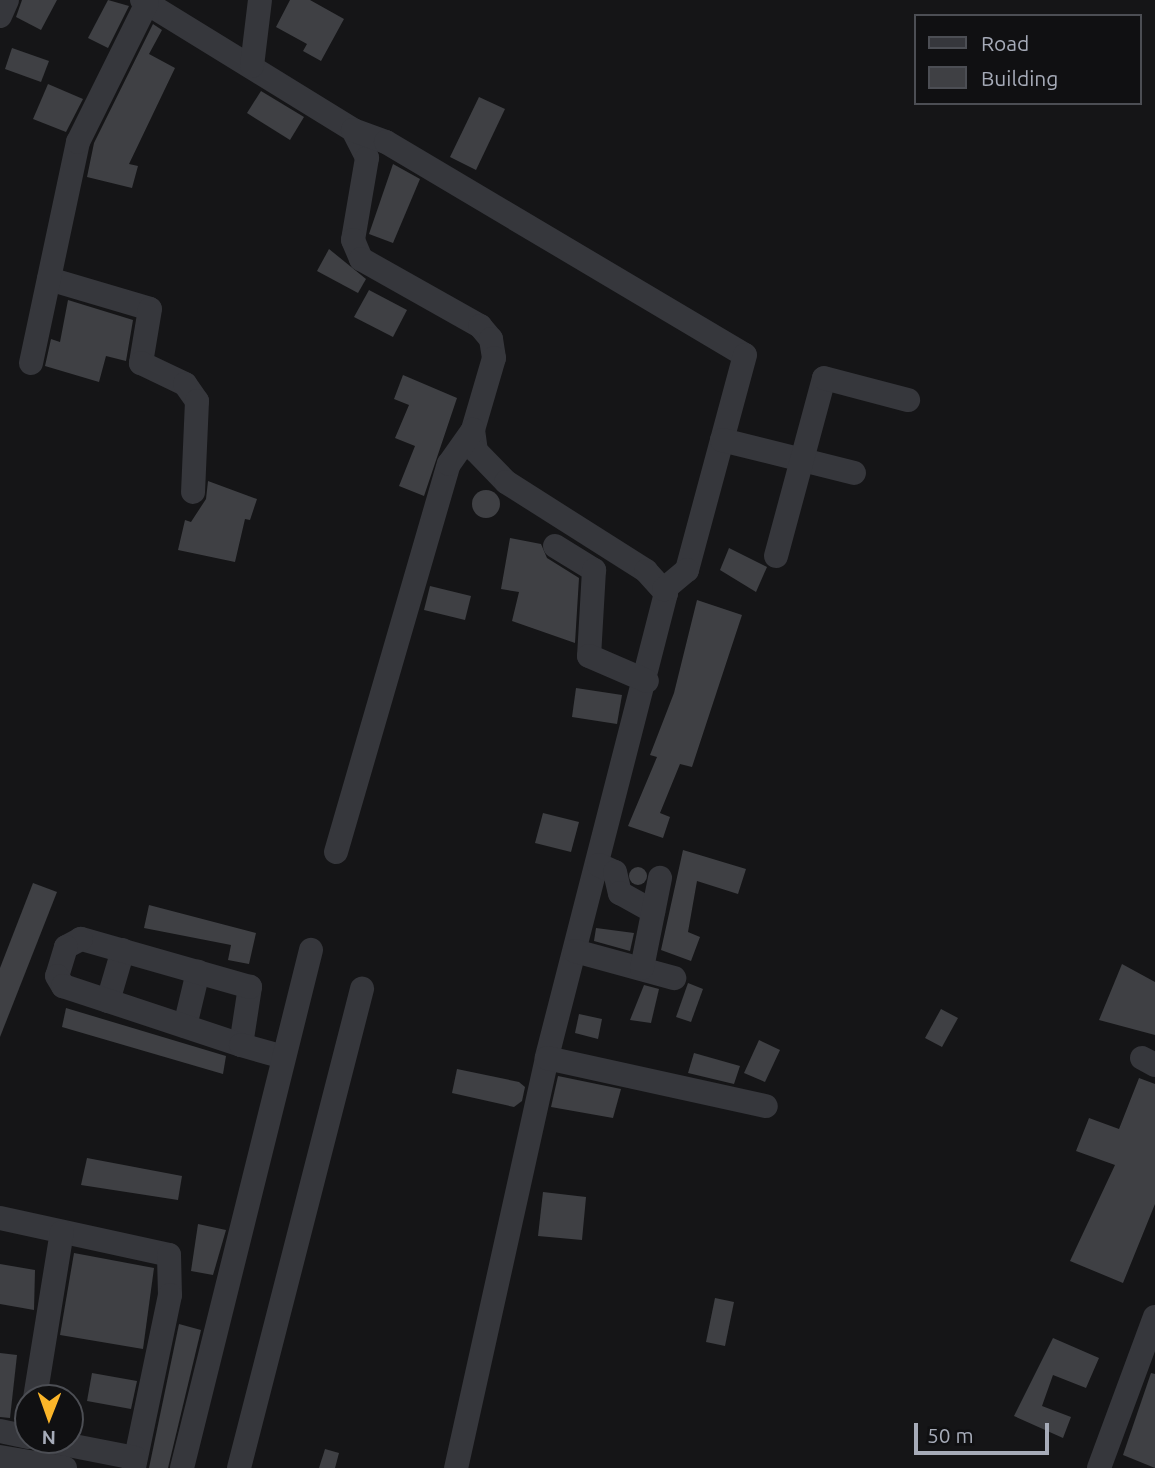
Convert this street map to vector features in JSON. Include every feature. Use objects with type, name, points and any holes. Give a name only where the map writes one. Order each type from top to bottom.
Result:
[{"type":"street","points":[[0,16],[7,0]]},
{"type":"street","points":[[252,66],[260,0]]},
{"type":"street","points":[[32,363],[78,142],[144,2],[353,130],[386,142],[745,355],[687,570],[664,589]]},
{"type":"street","points":[[336,852],[446,473],[473,430],[494,358],[491,340],[480,326],[361,260],[354,240],[367,158],[353,130]]},
{"type":"street","points":[[49,279],[150,309],[141,363],[185,384],[197,401],[194,492]]},
{"type":"street","points":[[776,556],[824,378],[908,400]]},
{"type":"street","points":[[473,430],[476,451],[495,473],[664,589]]},
{"type":"street","points":[[722,440],[854,473]]},
{"type":"street","points":[[555,546],[594,570],[589,656],[647,681]]},
{"type":"street","points":[[456,1468],[547,1058],[665,611],[664,589]]},
{"type":"street","points":[[599,865],[615,872],[620,893],[653,911]]},
{"type":"street","points":[[642,968],[660,878]]},
{"type":"street","points":[[241,1045],[250,987],[75,938],[57,976],[63,986],[241,1045],[280,1056]]},
{"type":"street","points":[[108,1001],[123,950]]},
{"type":"street","points":[[182,1468],[280,1056],[311,950]]},
{"type":"street","points":[[575,951],[674,978]]},
{"type":"street","points":[[185,1026],[198,972]]},
{"type":"street","points":[[239,1468],[362,989]]},
{"type":"street","points":[[547,1058],[766,1106]]},
{"type":"street","points":[[0,1218],[159,1250],[171,1260],[170,1295],[135,1463],[84,1450]]},
{"type":"street","points":[[37,1384],[62,1232]]},
{"type":"street","points":[[1099,1468],[1155,1317]]},
{"type":"street","points":[[0,1457],[65,1468]]},
{"type":"building","points":[[22,0],[57,0],[41,30],[16,17]]},
{"type":"building","points":[[108,0],[129,6],[108,48],[88,38]]},
{"type":"building","points":[[290,0],[310,0],[344,19],[321,61],[303,51],[307,44],[276,27]]},
{"type":"building","points":[[153,24],[162,30],[149,54],[175,68],[129,164],[138,166],[132,188],[87,177],[94,143]]},
{"type":"building","points":[[12,48],[49,61],[41,82],[5,69]]},
{"type":"building","points":[[48,84],[83,99],[66,132],[33,119]]},
{"type":"building","points":[[261,91],[304,117],[290,140],[247,113]]},
{"type":"building","points":[[479,97],[505,109],[476,170],[450,157]]},
{"type":"building","points":[[393,164],[420,179],[393,243],[369,234]]},
{"type":"building","points":[[329,249],[366,279],[358,293],[317,271]]},
{"type":"building","points":[[369,290],[407,310],[393,337],[354,317]]},
{"type":"building","points":[[68,300],[133,320],[126,361],[106,356],[99,382],[45,366],[51,339],[60,342]]},
{"type":"building","points":[[403,375],[457,398],[424,496],[399,486],[415,446],[395,438],[409,405],[394,399]]},
{"type":"building","points":[[208,481],[257,499],[250,520],[245,519],[235,562],[178,550],[185,520],[191,522],[206,499]]},
{"type":"building","points":[[486,490],[496,494],[500,504],[496,514],[486,518],[476,514],[472,504],[476,494]]},
{"type":"building","points":[[510,538],[541,544],[547,558],[579,578],[575,643],[512,621],[519,592],[501,589]]},
{"type":"building","points":[[729,548],[767,567],[756,592],[720,570]]},
{"type":"building","points":[[430,586],[471,596],[465,620],[424,610]]},
{"type":"building","points":[[697,600],[742,615],[692,767],[680,764],[660,813],[670,817],[663,838],[628,826],[657,757],[650,755],[674,693]]},
{"type":"building","points":[[576,688],[622,695],[617,724],[572,717]]},
{"type":"building","points":[[543,813],[579,822],[571,852],[535,843]]},
{"type":"building","points":[[683,850],[746,869],[738,894],[697,881],[688,932],[700,937],[691,961],[661,950]]},
{"type":"building","points":[[638,867],[644,870],[647,876],[644,882],[638,885],[632,882],[629,876],[632,870]]},
{"type":"building","points":[[33,883],[57,892],[0,1037],[0,968]]},
{"type":"building","points":[[149,905],[256,933],[249,964],[228,960],[231,945],[144,928]]},
{"type":"building","points":[[596,928],[634,933],[630,951],[594,941]]},
{"type":"building","points":[[1122,964],[1155,982],[1155,1035],[1099,1020]]},
{"type":"building","points":[[688,983],[703,989],[691,1022],[676,1017]]},
{"type":"building","points":[[644,985],[659,989],[651,1023],[630,1020]]},
{"type":"building","points":[[66,1008],[226,1056],[223,1074],[62,1027]]},
{"type":"building","points":[[941,1009],[958,1018],[942,1047],[925,1038]]},
{"type":"building","points":[[579,1014],[602,1019],[598,1039],[575,1033]]},
{"type":"building","points":[[759,1040],[780,1050],[765,1082],[744,1073]]},
{"type":"building","points":[[694,1053],[740,1066],[734,1084],[688,1073]]},
{"type":"building","points":[[457,1069],[519,1082],[525,1087],[522,1101],[514,1107],[452,1093]]},
{"type":"building","points":[[558,1076],[621,1089],[613,1118],[551,1107]]},
{"type":"building","points":[[1139,1078],[1155,1084],[1155,1204],[1123,1283],[1070,1261],[1115,1165],[1076,1151],[1089,1118],[1119,1129]]},
{"type":"building","points":[[87,1158],[182,1176],[178,1200],[81,1185]]},
{"type":"building","points":[[543,1192],[586,1197],[582,1240],[538,1236]]},
{"type":"building","points":[[198,1224],[226,1230],[213,1275],[191,1271]]},
{"type":"building","points":[[74,1253],[154,1268],[143,1349],[60,1335]]},
{"type":"building","points":[[0,1264],[35,1270],[34,1310],[0,1304]]},
{"type":"building","points":[[715,1298],[734,1302],[725,1346],[706,1342]]},
{"type":"building","points":[[179,1324],[201,1330],[168,1468],[149,1468]]},
{"type":"building","points":[[1053,1338],[1099,1358],[1086,1388],[1053,1375],[1042,1406],[1071,1417],[1063,1438],[1014,1416]]},
{"type":"building","points":[[0,1353],[17,1355],[10,1418],[0,1417]]},
{"type":"building","points":[[92,1373],[137,1381],[131,1409],[87,1401]]},
{"type":"building","points":[[1151,1373],[1155,1374],[1155,1468],[1123,1455]]},
{"type":"building","points":[[325,1449],[339,1453],[335,1468],[319,1468]]}]
